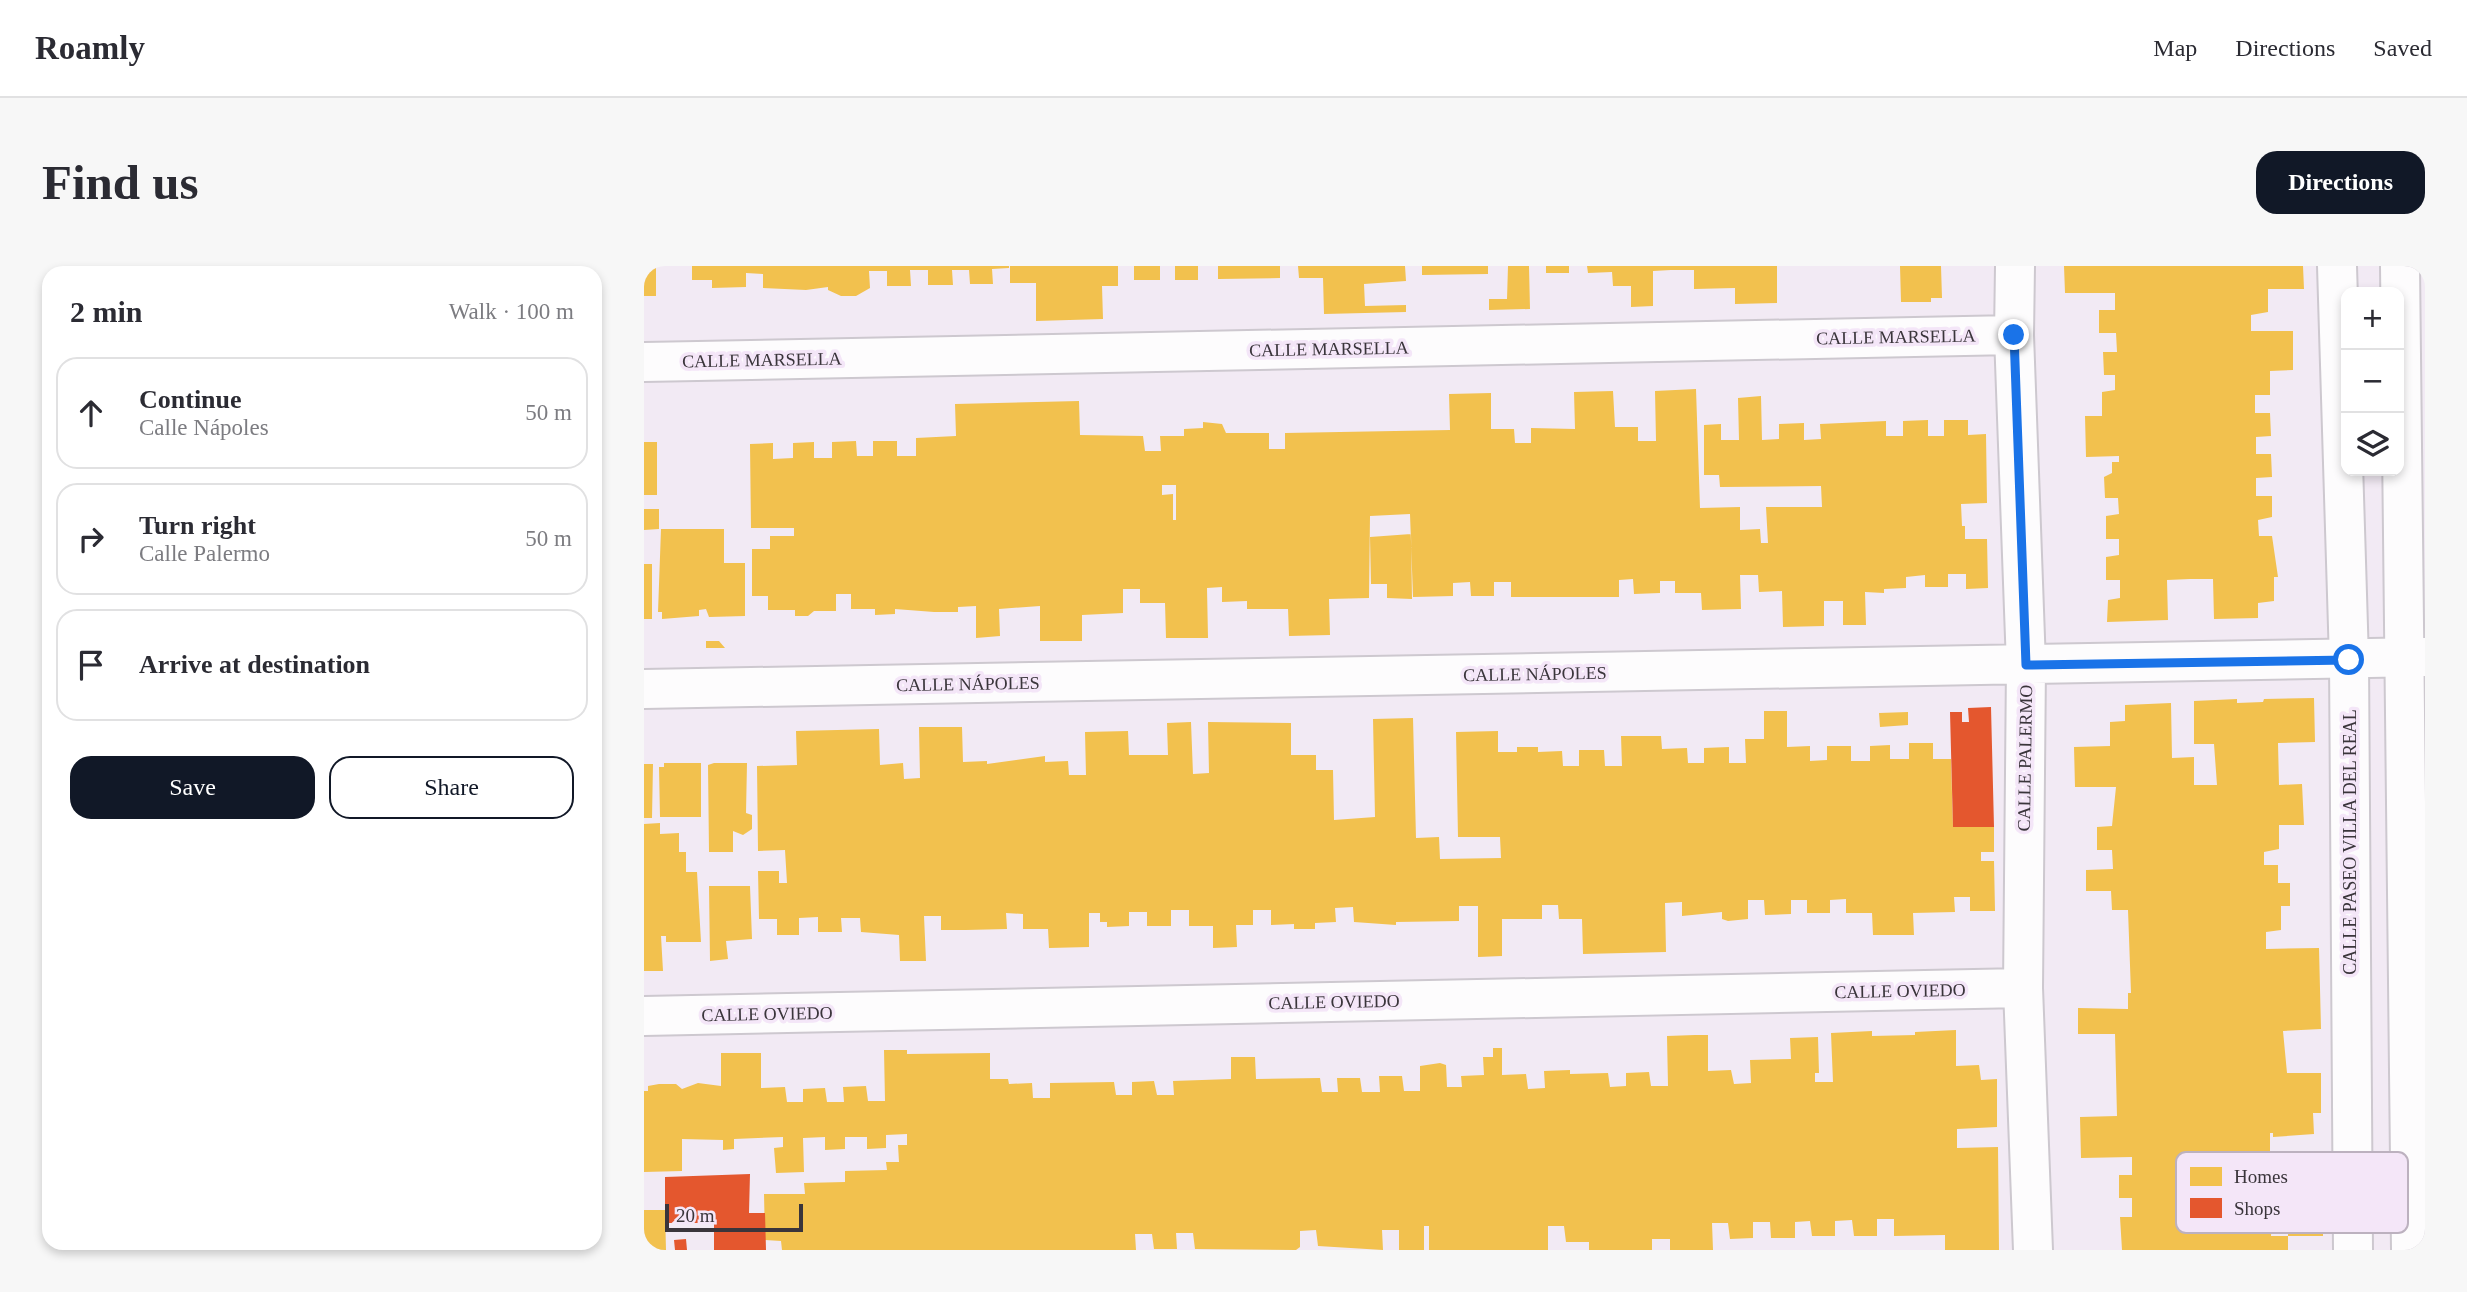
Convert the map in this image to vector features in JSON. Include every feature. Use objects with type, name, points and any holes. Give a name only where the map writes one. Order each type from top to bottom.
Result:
[{"type":"street","name":"CALLE PALERMO","points":[[2015,266],[2014,335],[2026,665],[2023,988],[2033,1250]]},
{"type":"street","name":"CALLE PASEO VILLA DEL REAL","points":[[2337,266],[2349,660],[2352,1152]]},
{"type":"street","points":[[2400,266],[2416,658],[2411,1250]]},
{"type":"street","name":"CALLE MARSELLA","points":[[644,362],[2014,335]]},
{"type":"street","name":"CALLE NÁPOLES","points":[[644,689],[2416,658]]},
{"type":"street","name":"CALLE OVIEDO","points":[[644,1016],[2023,988]]},
{"type":"building: Homes","points":[[644,266],[656,266],[656,296],[644,296]]},
{"type":"building: Homes","points":[[692,266],[1009,268],[992,269],[993,284],[970,284],[969,270],[952,270],[953,285],[928,285],[928,270],[910,270],[911,286],[887,286],[887,271],[869,271],[870,288],[856,296],[841,296],[828,290],[828,287],[806,290],[763,288],[763,274],[746,273],[746,287],[712,288],[712,280],[692,280]]},
{"type":"building: Homes","points":[[1010,266],[1118,266],[1118,286],[1102,286],[1103,319],[1036,321],[1036,283],[1010,283]]},
{"type":"building: Homes","points":[[1134,266],[1160,266],[1160,280],[1134,280]]},
{"type":"building: Homes","points":[[1175,266],[1198,266],[1198,280],[1175,280]]},
{"type":"building: Homes","points":[[1218,266],[1280,266],[1280,278],[1218,279]]},
{"type":"building: Homes","points":[[1298,266],[1405,266],[1406,281],[1364,284],[1365,306],[1406,305],[1406,312],[1324,314],[1323,278],[1299,278]]},
{"type":"building: Homes","points":[[1422,266],[1488,266],[1488,274],[1422,275]]},
{"type":"building: Homes","points":[[1508,266],[1529,266],[1530,309],[1489,310],[1489,299],[1507,299]]},
{"type":"building: Homes","points":[[1546,266],[1569,266],[1569,273],[1546,273]]},
{"type":"building: Homes","points":[[1587,266],[1777,266],[1777,303],[1735,304],[1735,288],[1694,289],[1694,270],[1671,270],[1653,271],[1653,306],[1631,307],[1631,286],[1613,286],[1612,272],[1588,273]]},
{"type":"building: Homes","points":[[1900,266],[1941,266],[1942,298],[1931,298],[1931,302],[1901,302]]},
{"type":"building: Homes","points":[[2064,266],[2303,266],[2304,289],[2268,289],[2268,312],[2251,315],[2251,331],[2293,331],[2293,370],[2270,371],[2270,395],[2255,395],[2255,413],[2270,413],[2271,436],[2256,437],[2256,454],[2271,454],[2272,477],[2256,478],[2256,496],[2272,496],[2272,517],[2258,520],[2259,536],[2272,536],[2278,577],[2274,577],[2274,601],[2258,603],[2258,618],[2214,619],[2213,579],[2190,579],[2167,580],[2168,620],[2107,622],[2108,600],[2120,598],[2120,580],[2106,580],[2106,557],[2119,555],[2119,539],[2106,539],[2106,516],[2119,514],[2118,498],[2105,498],[2104,477],[2112,473],[2112,462],[2119,462],[2119,456],[2086,457],[2085,416],[2102,416],[2102,392],[2115,390],[2115,375],[2104,375],[2103,352],[2117,352],[2116,333],[2099,333],[2099,310],[2115,310],[2115,293],[2065,293]]},
{"type":"building: Homes","points":[[1696,389],[1700,508],[1740,507],[1740,530],[1760,529],[1761,543],[1768,543],[1766,507],[1822,507],[1821,486],[1720,487],[1719,475],[1704,475],[1704,425],[1721,424],[1721,440],[1739,440],[1738,398],[1761,396],[1762,440],[1779,439],[1779,424],[1804,423],[1804,440],[1821,439],[1820,424],[1886,421],[1886,436],[1903,436],[1903,421],[1928,420],[1928,436],[1944,436],[1944,420],[1968,420],[1968,435],[1986,434],[1987,503],[1961,504],[1962,526],[1965,526],[1965,539],[1987,539],[1988,588],[1966,589],[1966,574],[1948,574],[1948,587],[1925,587],[1925,575],[1906,577],[1906,588],[1884,589],[1884,593],[1865,592],[1866,625],[1843,625],[1843,601],[1824,601],[1824,626],[1783,627],[1782,591],[1759,592],[1758,575],[1740,575],[1741,609],[1702,610],[1701,593],[1675,593],[1675,581],[1660,581],[1660,593],[1634,594],[1633,579],[1619,580],[1619,597],[1511,597],[1511,582],[1494,582],[1494,596],[1471,596],[1470,582],[1453,583],[1453,596],[1413,597],[1410,514],[1370,516],[1369,598],[1329,599],[1330,635],[1289,636],[1288,609],[1247,609],[1247,601],[1222,602],[1222,587],[1207,588],[1208,638],[1166,638],[1165,603],[1140,603],[1140,589],[1123,589],[1123,613],[1082,615],[1082,641],[1040,641],[1040,606],[999,609],[1000,636],[976,638],[976,606],[958,607],[958,612],[895,609],[895,614],[875,615],[875,609],[851,609],[851,594],[836,594],[836,611],[814,611],[808,616],[795,616],[795,610],[768,610],[768,596],[752,596],[752,549],[770,549],[770,536],[794,536],[794,528],[751,528],[750,444],[773,443],[773,459],[793,458],[793,443],[814,442],[814,458],[832,458],[832,442],[856,441],[857,456],[873,456],[873,441],[897,441],[897,456],[916,456],[916,438],[956,436],[955,404],[1079,401],[1080,435],[1143,436],[1145,451],[1161,451],[1160,436],[1184,436],[1184,429],[1203,428],[1203,422],[1222,424],[1226,433],[1269,433],[1269,449],[1285,449],[1285,433],[1450,430],[1449,394],[1491,393],[1491,429],[1514,429],[1515,443],[1531,443],[1531,428],[1575,429],[1574,392],[1613,391],[1615,427],[1638,427],[1638,441],[1656,441],[1655,391]],"holes":[[[1162,485],[1176,485],[1176,520],[1173,520],[1173,494],[1162,495]]]},
{"type":"building: Homes","points":[[644,442],[657,442],[657,495],[644,495]]},
{"type":"building: Homes","points":[[644,509],[659,509],[659,529],[644,530]]},
{"type":"building: Homes","points":[[661,529],[724,529],[724,563],[745,563],[745,616],[709,617],[706,609],[699,610],[699,616],[662,619],[662,612],[658,612]]},
{"type":"building: Homes","points":[[1411,534],[1412,599],[1387,598],[1387,584],[1371,584],[1370,537]]},
{"type":"building: Homes","points":[[644,564],[652,564],[652,619],[644,619]]},
{"type":"building: Homes","points":[[706,641],[719,641],[725,648],[706,648]]},
{"type":"building: Homes","points":[[2314,698],[2315,742],[2278,743],[2279,785],[2302,784],[2304,825],[2279,825],[2279,849],[2264,852],[2264,865],[2278,865],[2278,883],[2290,883],[2290,906],[2281,906],[2281,930],[2266,932],[2266,949],[2319,948],[2321,1029],[2283,1031],[2287,1073],[2321,1073],[2321,1113],[2313,1113],[2314,1134],[2273,1137],[2273,1133],[2270,1133],[2270,1152],[2176,1152],[2176,1233],[2271,1233],[2271,1236],[2288,1236],[2288,1250],[2122,1250],[2120,1217],[2132,1217],[2132,1198],[2119,1198],[2119,1175],[2132,1175],[2132,1157],[2081,1158],[2080,1117],[2117,1116],[2115,1034],[2078,1034],[2078,1008],[2128,1009],[2128,993],[2131,993],[2128,910],[2112,910],[2111,891],[2086,891],[2086,870],[2113,869],[2112,850],[2097,850],[2097,827],[2112,826],[2116,787],[2075,787],[2074,747],[2110,746],[2110,722],[2125,721],[2125,705],[2171,703],[2172,758],[2194,757],[2194,785],[2217,785],[2214,744],[2194,744],[2194,701],[2237,699],[2237,703],[2263,702],[2264,699]]},
{"type":"building: Homes","points":[[1764,711],[1787,711],[1787,747],[1810,746],[1810,761],[1827,760],[1827,746],[1851,746],[1851,761],[1870,761],[1870,746],[1890,745],[1890,759],[1909,759],[1909,743],[1933,743],[1933,759],[1951,759],[1953,827],[1994,827],[1994,852],[1981,852],[1981,861],[1994,861],[1995,911],[1970,911],[1970,897],[1954,897],[1955,912],[1913,913],[1914,935],[1873,935],[1872,913],[1846,913],[1846,899],[1830,900],[1830,913],[1807,913],[1807,900],[1791,900],[1791,914],[1765,915],[1764,900],[1748,900],[1748,919],[1728,921],[1722,919],[1722,912],[1682,916],[1682,902],[1665,903],[1666,952],[1583,954],[1582,919],[1559,919],[1558,905],[1542,905],[1542,919],[1502,919],[1502,956],[1478,957],[1478,906],[1459,906],[1459,921],[1396,922],[1396,925],[1354,922],[1353,907],[1335,908],[1336,922],[1315,923],[1315,929],[1294,929],[1294,924],[1271,925],[1271,910],[1253,910],[1253,925],[1236,925],[1237,947],[1213,948],[1213,926],[1189,926],[1189,910],[1171,910],[1171,926],[1147,926],[1147,912],[1129,912],[1129,926],[1107,927],[1107,922],[1100,922],[1100,913],[1089,913],[1089,947],[1049,948],[1048,929],[1023,929],[1023,914],[1006,913],[1007,929],[966,930],[941,930],[941,916],[924,916],[926,961],[900,961],[899,935],[861,932],[860,918],[841,918],[842,932],[818,932],[818,917],[799,918],[799,935],[777,935],[777,919],[759,919],[758,871],[779,871],[779,883],[787,883],[785,850],[758,851],[757,766],[797,765],[796,731],[879,729],[880,765],[903,763],[904,779],[920,778],[919,727],[962,727],[963,762],[987,761],[987,764],[1045,756],[1045,762],[1068,761],[1069,775],[1086,775],[1085,732],[1128,731],[1129,755],[1168,755],[1167,723],[1191,722],[1193,774],[1209,773],[1208,722],[1291,723],[1291,755],[1316,755],[1316,770],[1333,770],[1334,820],[1375,817],[1373,719],[1413,718],[1416,838],[1439,837],[1440,859],[1501,858],[1500,837],[1458,837],[1456,732],[1498,731],[1498,752],[1517,752],[1517,747],[1538,747],[1538,752],[1562,751],[1563,766],[1579,766],[1579,750],[1604,750],[1605,766],[1622,766],[1621,736],[1661,736],[1662,749],[1687,748],[1688,763],[1704,763],[1704,748],[1729,747],[1729,763],[1746,763],[1745,739],[1764,739]]},
{"type":"building: Homes","points":[[1908,712],[1908,725],[1880,727],[1879,713]]},
{"type":"building: Homes","points":[[664,763],[701,763],[701,817],[660,817],[659,767],[664,767]]},
{"type":"building: Homes","points":[[747,763],[746,813],[752,815],[752,829],[743,835],[733,831],[733,852],[709,852],[708,765]]},
{"type":"building: Homes","points":[[644,764],[653,764],[652,818],[644,818]]},
{"type":"building: Homes","points":[[660,823],[660,834],[679,833],[679,852],[686,852],[686,872],[697,872],[701,942],[666,942],[666,936],[661,936],[663,971],[644,971],[644,824]]},
{"type":"building: Homes","points":[[709,886],[750,886],[752,939],[726,941],[728,959],[710,961]]},
{"type":"building: Homes","points":[[1956,1030],[1956,1066],[1979,1065],[1981,1080],[1997,1079],[1997,1127],[1957,1129],[1957,1148],[1998,1147],[1999,1250],[1945,1250],[1945,1235],[1894,1236],[1894,1219],[1877,1219],[1877,1236],[1854,1236],[1852,1220],[1835,1221],[1835,1236],[1812,1236],[1810,1221],[1795,1222],[1795,1238],[1771,1238],[1770,1222],[1753,1222],[1753,1238],[1730,1239],[1728,1223],[1712,1223],[1713,1250],[1670,1250],[1670,1239],[1652,1239],[1652,1250],[1589,1250],[1589,1242],[1566,1242],[1564,1226],[1548,1226],[1548,1250],[1429,1250],[1429,1226],[1424,1226],[1424,1250],[1399,1250],[1399,1230],[1382,1230],[1383,1250],[1318,1246],[1316,1230],[1300,1231],[1300,1247],[1296,1250],[1195,1249],[1193,1233],[1176,1233],[1177,1249],[1154,1249],[1152,1234],[1135,1234],[1136,1250],[782,1250],[781,1241],[765,1240],[764,1194],[805,1194],[804,1183],[845,1182],[845,1171],[887,1170],[886,1162],[899,1162],[898,1145],[907,1145],[907,1134],[886,1135],[886,1148],[867,1149],[867,1137],[845,1137],[845,1149],[825,1150],[825,1137],[803,1138],[804,1172],[776,1173],[774,1148],[783,1147],[783,1137],[734,1139],[734,1149],[723,1150],[723,1140],[682,1139],[682,1171],[644,1172],[644,1091],[648,1091],[648,1086],[659,1084],[676,1084],[682,1089],[698,1083],[721,1086],[721,1053],[761,1053],[761,1088],[785,1087],[787,1102],[803,1102],[803,1089],[825,1088],[827,1102],[844,1102],[843,1087],[866,1086],[868,1101],[885,1101],[884,1050],[907,1050],[907,1054],[990,1053],[990,1079],[1008,1079],[1009,1084],[1032,1083],[1033,1098],[1050,1098],[1050,1083],[1114,1082],[1116,1095],[1132,1095],[1132,1082],[1154,1081],[1157,1095],[1174,1095],[1173,1081],[1231,1079],[1231,1057],[1255,1057],[1256,1079],[1320,1078],[1322,1092],[1338,1092],[1337,1078],[1360,1078],[1362,1092],[1380,1092],[1379,1076],[1402,1076],[1404,1091],[1420,1091],[1420,1066],[1440,1063],[1446,1065],[1447,1087],[1462,1087],[1461,1076],[1484,1075],[1483,1057],[1493,1057],[1493,1048],[1502,1048],[1502,1075],[1526,1074],[1528,1089],[1545,1088],[1544,1071],[1570,1070],[1570,1074],[1608,1073],[1610,1087],[1626,1086],[1626,1073],[1649,1072],[1651,1086],[1668,1086],[1667,1036],[1695,1035],[1708,1035],[1708,1071],[1731,1070],[1734,1084],[1751,1083],[1750,1060],[1791,1059],[1790,1038],[1818,1037],[1819,1073],[1815,1073],[1815,1082],[1833,1082],[1831,1033],[1872,1031],[1872,1036],[1915,1035],[1915,1032]]},
{"type":"building: Homes","points":[[644,1210],[665,1210],[666,1250],[644,1250]]},
{"type":"building: Homes","points":[[2288,1233],[2323,1233],[2323,1236],[2288,1236]]},
{"type":"building: Shops","points":[[1991,707],[1994,827],[1953,827],[1950,712],[1962,712],[1962,722],[1969,722],[1968,708]]},
{"type":"building: Shops","points":[[750,1174],[749,1213],[765,1213],[766,1250],[714,1250],[714,1223],[665,1223],[665,1177]]},
{"type":"building: Shops","points":[[686,1239],[687,1250],[675,1250],[674,1240]]},
{"type":"route","points":[[2014,335],[2026,665],[2349,660]]}]
